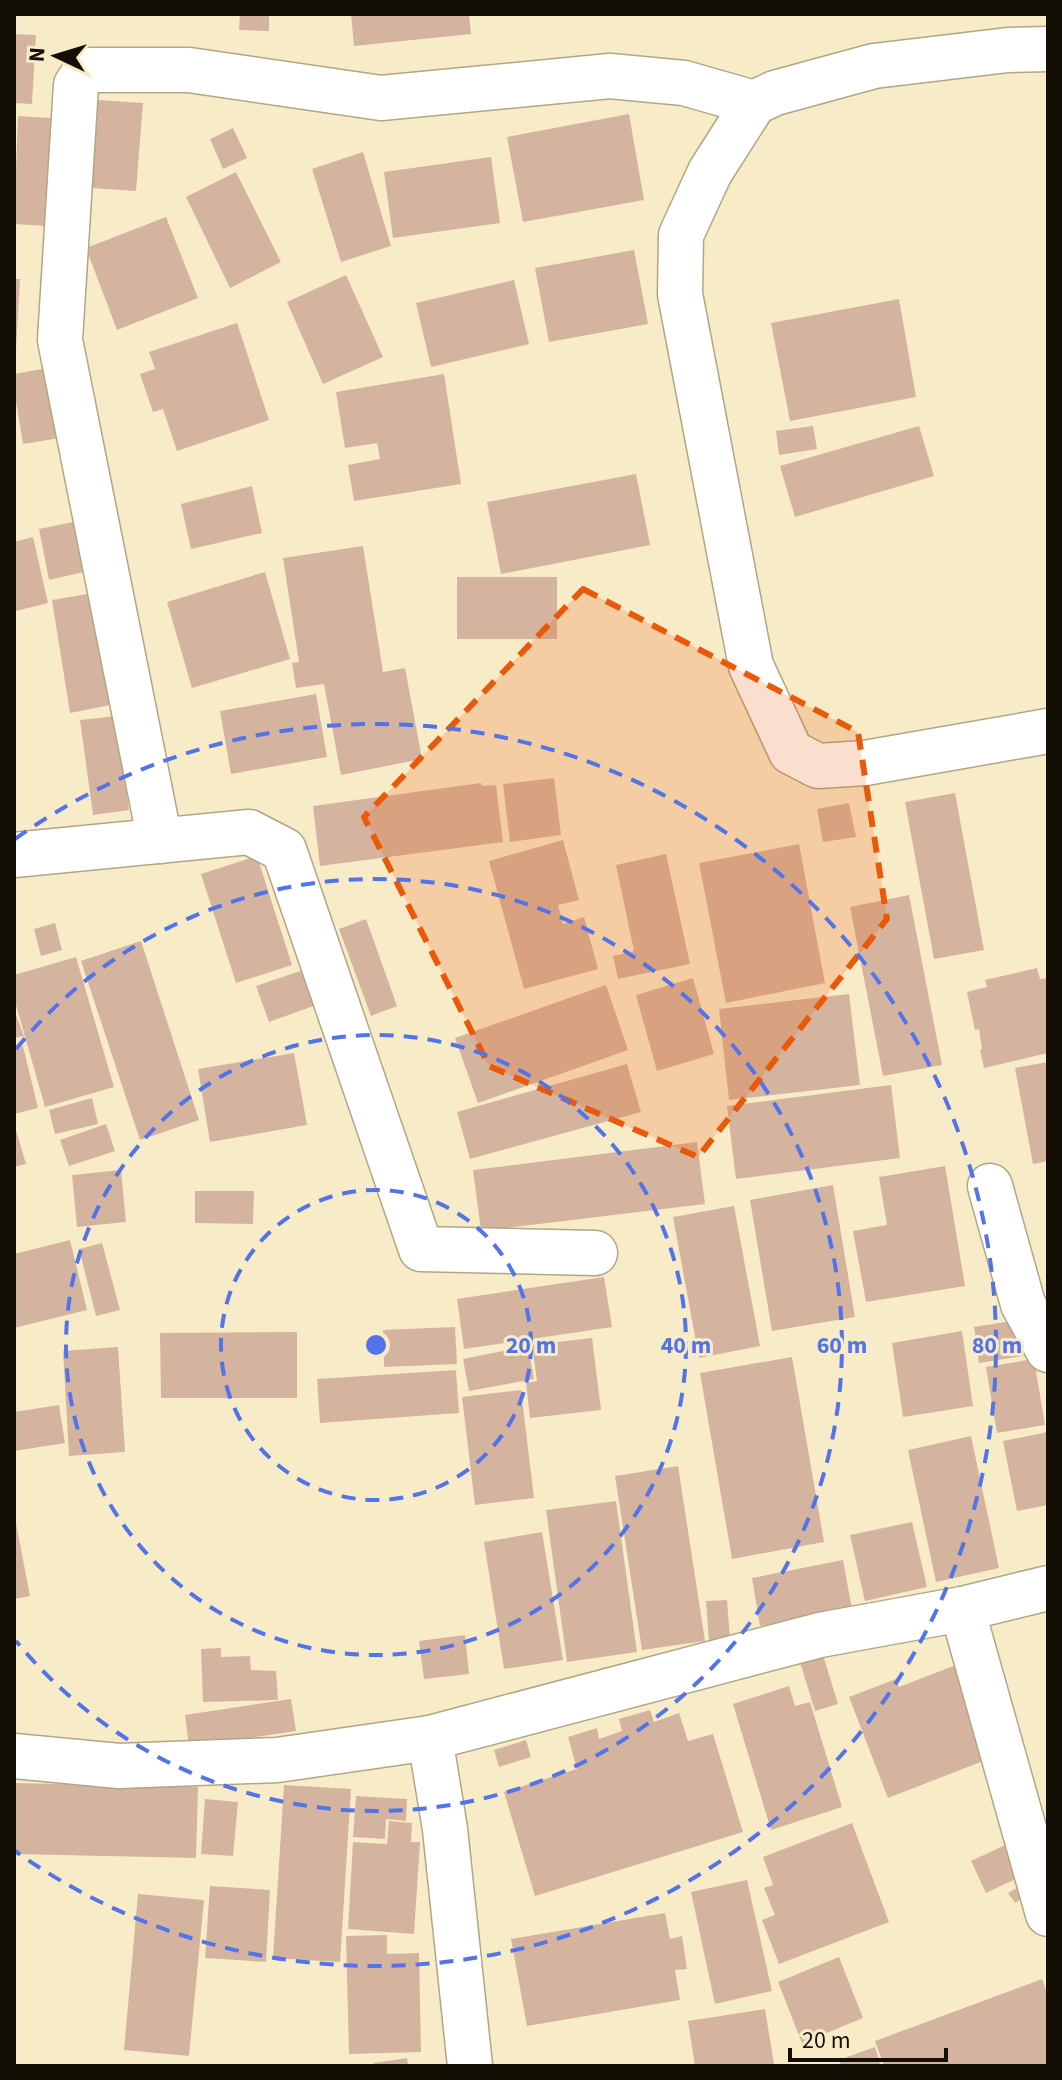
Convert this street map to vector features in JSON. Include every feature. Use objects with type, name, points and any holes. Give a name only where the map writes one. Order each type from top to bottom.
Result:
[{"type":"street","points":[[1048,49],[1008,50],[874,66],[775,93],[754,103],[710,172],[681,235],[680,294],[751,666],[791,752],[818,766],[865,763],[1048,731]]},
{"type":"street","points":[[160,841],[60,340],[76,85],[86,70],[189,70],[381,98],[610,76],[684,83],[754,103]]},
{"type":"street","points":[[14,855],[249,832],[284,850],[421,1249],[595,1253]]},
{"type":"street","points":[[990,1186],[1023,1304],[1048,1350]]},
{"type":"street","points":[[14,1756],[119,1766],[277,1760],[430,1738],[820,1635],[962,1609],[1048,1588]]},
{"type":"street","points":[[962,1609],[1048,1914]]},
{"type":"street","points":[[430,1738],[445,1829],[470,2066]]},
{"type":"highlighted area","points":[[583,589],[858,732],[887,919],[698,1157],[489,1066],[364,817]]},
{"type":"building","points":[[240,14],[269,14],[269,31],[239,30]]},
{"type":"building","points":[[351,14],[469,14],[471,34],[354,46]]},
{"type":"building","points":[[14,34],[36,35],[32,104],[14,103]]},
{"type":"building","points":[[83,99],[143,103],[136,191],[76,187]]},
{"type":"building","points":[[629,114],[644,200],[523,222],[507,137]]},
{"type":"building","points":[[18,116],[66,119],[61,227],[14,224]]},
{"type":"building","points":[[233,128],[247,158],[223,169],[210,139]]},
{"type":"building","points":[[363,152],[391,246],[341,262],[312,169]]},
{"type":"building","points":[[491,157],[500,223],[393,238],[384,172]]},
{"type":"building","points":[[236,172],[281,262],[230,288],[186,197]]},
{"type":"building","points":[[166,217],[198,298],[117,330],[86,248]]},
{"type":"building","points":[[634,250],[648,324],[549,342],[535,268]]},
{"type":"building","points":[[346,275],[383,357],[323,384],[287,302]]},
{"type":"building","points":[[14,279],[20,279],[16,350],[14,350]]},
{"type":"building","points":[[514,280],[529,344],[431,367],[416,303]]},
{"type":"building","points":[[899,299],[916,397],[790,421],[771,323]]},
{"type":"building","points":[[237,323],[269,420],[177,451],[163,409],[153,412],[140,374],[155,369],[149,352]]},
{"type":"building","points":[[48,368],[60,438],[23,444],[14,374]]},
{"type":"building","points":[[444,374],[461,484],[354,501],[348,465],[380,459],[377,443],[345,448],[336,392]]},
{"type":"building","points":[[813,426],[817,449],[779,455],[776,431]]},
{"type":"building","points":[[919,426],[934,476],[795,517],[780,466]]},
{"type":"building","points":[[636,474],[650,545],[501,574],[487,502]]},
{"type":"building","points":[[252,486],[262,533],[191,549],[181,504]]},
{"type":"building","points":[[78,521],[88,571],[49,580],[39,529]]},
{"type":"building","points":[[33,537],[48,603],[16,611],[14,542]]},
{"type":"building","points":[[363,546],[383,672],[405,668],[422,759],[341,775],[324,684],[296,688],[292,663],[299,662],[283,558]]},
{"type":"building","points":[[265,572],[290,659],[192,688],[167,602]]},
{"type":"building","points":[[457,577],[557,577],[557,639],[457,639]]},
{"type":"building","points":[[93,593],[111,705],[70,713],[52,600]]},
{"type":"building","points":[[316,694],[327,757],[231,774],[220,711]]},
{"type":"building","points":[[116,716],[129,810],[93,815],[80,720]]},
{"type":"building","points":[[554,778],[561,835],[510,842],[503,784]]},
{"type":"building","points":[[481,783],[482,786],[496,785],[503,842],[320,866],[313,806]]},
{"type":"building","points":[[955,793],[984,950],[934,959],[905,802]]},
{"type":"building","points":[[849,803],[856,837],[823,842],[817,809]]},
{"type":"building","points":[[563,840],[579,900],[558,905],[563,924],[584,917],[598,969],[524,989],[489,861]]},
{"type":"building","points":[[799,844],[825,983],[726,1003],[699,863]]},
{"type":"building","points":[[666,854],[690,964],[618,979],[613,956],[634,951],[616,865]]},
{"type":"building","points":[[257,856],[292,965],[236,983],[201,874]]},
{"type":"building","points":[[909,895],[942,1065],[883,1076],[850,907]]},
{"type":"building","points":[[366,919],[397,1006],[371,1016],[339,929]]},
{"type":"building","points":[[55,923],[62,950],[41,956],[34,929]]},
{"type":"building","points":[[141,941],[199,1120],[140,1140],[81,961]]},
{"type":"building","points":[[76,957],[114,1087],[45,1107],[14,998],[14,975]]},
{"type":"building","points":[[1037,968],[1040,979],[1048,978],[1048,1053],[984,1068],[979,1029],[975,1030],[967,992],[987,987],[985,980]]},
{"type":"building","points":[[306,969],[319,1004],[269,1022],[256,986]]},
{"type":"building","points":[[693,978],[714,1054],[657,1071],[636,995]]},
{"type":"building","points":[[606,985],[628,1050],[478,1103],[455,1038]]},
{"type":"building","points":[[849,994],[860,1085],[729,1100],[719,1009]]},
{"type":"building","points":[[14,1009],[24,1036],[14,1038]]},
{"type":"building","points":[[23,1046],[38,1108],[14,1114],[14,1048]]},
{"type":"building","points":[[294,1053],[307,1125],[210,1142],[198,1069]]},
{"type":"building","points":[[1048,1062],[1048,1161],[1033,1164],[1015,1068]]},
{"type":"building","points":[[627,1064],[641,1112],[470,1159],[457,1112]]},
{"type":"building","points":[[891,1085],[900,1158],[736,1179],[727,1106]]},
{"type":"building","points":[[92,1098],[98,1124],[55,1134],[49,1110]]},
{"type":"building","points":[[14,1123],[26,1164],[14,1167]]},
{"type":"building","points":[[106,1124],[115,1151],[69,1166],[60,1140]]},
{"type":"building","points":[[697,1142],[705,1204],[481,1231],[473,1170]]},
{"type":"building","points":[[945,1166],[965,1286],[866,1302],[853,1231],[887,1225],[879,1177]]},
{"type":"building","points":[[121,1170],[126,1222],[77,1227],[72,1175]]},
{"type":"building","points":[[833,1185],[855,1317],[772,1331],[750,1200]]},
{"type":"building","points":[[195,1191],[254,1191],[253,1224],[195,1223]]},
{"type":"building","points":[[734,1206],[760,1346],[699,1358],[673,1217]]},
{"type":"building","points":[[70,1240],[87,1310],[14,1328],[14,1254]]},
{"type":"building","points":[[102,1243],[120,1310],[96,1316],[79,1249]]},
{"type":"building","points":[[604,1277],[612,1327],[464,1349],[457,1299]]},
{"type":"building","points":[[1024,1319],[1029,1355],[979,1363],[974,1327]]},
{"type":"building","points":[[455,1327],[457,1364],[384,1367],[383,1330]]},
{"type":"building","points":[[962,1331],[973,1406],[903,1417],[892,1343]]},
{"type":"building","points":[[297,1332],[297,1398],[161,1398],[160,1333]]},
{"type":"building","points":[[592,1338],[601,1410],[530,1418],[526,1383],[537,1381],[532,1345]]},
{"type":"building","points":[[528,1346],[534,1379],[469,1391],[463,1359]]},
{"type":"building","points":[[118,1347],[125,1452],[69,1456],[63,1351]]},
{"type":"building","points":[[792,1357],[824,1542],[732,1559],[700,1373]]},
{"type":"building","points":[[1034,1359],[1045,1425],[997,1433],[986,1367]]},
{"type":"building","points":[[456,1370],[459,1413],[320,1423],[317,1379]]},
{"type":"building","points":[[521,1390],[534,1498],[475,1505],[462,1397]]},
{"type":"building","points":[[59,1405],[65,1443],[14,1451],[14,1412]]},
{"type":"building","points":[[1048,1432],[1048,1505],[1017,1511],[1003,1441]]},
{"type":"building","points":[[971,1436],[999,1568],[936,1582],[908,1450]]},
{"type":"building","points":[[678,1466],[705,1641],[642,1650],[615,1476]]},
{"type":"building","points":[[616,1501],[637,1652],[567,1662],[546,1510]]},
{"type":"building","points":[[14,1519],[30,1596],[14,1599]]},
{"type":"building","points":[[912,1522],[927,1587],[865,1601],[850,1535]]},
{"type":"building","points":[[542,1532],[563,1660],[504,1669],[484,1542]]},
{"type":"building","points":[[843,1560],[852,1609],[760,1626],[752,1578]]},
{"type":"building","points":[[727,1600],[730,1639],[709,1641],[706,1601]]},
{"type":"building","points":[[465,1635],[469,1674],[424,1679],[419,1641]]},
{"type":"building","points":[[221,1648],[221,1657],[250,1656],[251,1670],[276,1671],[278,1700],[203,1702],[201,1649]]},
{"type":"building","points":[[823,1655],[838,1704],[815,1711],[800,1662]]},
{"type":"building","points":[[956,1665],[991,1758],[888,1798],[849,1697],[896,1679],[899,1687]]},
{"type":"building","points":[[789,1686],[795,1706],[810,1702],[842,1807],[771,1830],[733,1704]]},
{"type":"building","points":[[291,1699],[296,1731],[189,1747],[185,1715]]},
{"type":"building","points":[[650,1710],[654,1722],[679,1713],[688,1741],[713,1734],[743,1832],[535,1896],[504,1792],[577,1769],[568,1737],[597,1728],[599,1739],[622,1731],[619,1719]]},
{"type":"building","points":[[526,1740],[531,1757],[499,1767],[494,1750]]},
{"type":"building","points":[[14,1783],[198,1787],[196,1858],[14,1854]]},
{"type":"building","points":[[284,1785],[351,1789],[340,1962],[273,1958]]},
{"type":"building","points":[[356,1796],[407,1799],[406,1821],[386,1819],[385,1839],[353,1837]]},
{"type":"building","points":[[205,1799],[238,1802],[233,1856],[201,1854]]},
{"type":"building","points":[[389,1821],[412,1823],[411,1842],[420,1842],[414,1934],[348,1929],[353,1842],[387,1844]]},
{"type":"building","points":[[852,1823],[889,1922],[779,1964],[762,1920],[775,1915],[764,1888],[773,1885],[763,1857]]},
{"type":"building","points":[[1016,1840],[1031,1872],[986,1893],[971,1861]]},
{"type":"building","points":[[1032,1879],[1037,1889],[1015,1903],[1008,1893]]},
{"type":"building","points":[[747,1880],[772,1991],[715,2004],[691,1892]]},
{"type":"building","points":[[210,1886],[270,1890],[266,1962],[205,1958]]},
{"type":"building","points":[[138,1894],[204,1900],[189,2056],[124,2050]]},
{"type":"building","points":[[665,1913],[670,1939],[682,1936],[687,1969],[675,1970],[680,2000],[527,2026],[511,1939]]},
{"type":"building","points":[[387,1935],[387,1954],[419,1953],[421,2052],[349,2054],[346,1936]]},
{"type":"building","points":[[839,1957],[863,2018],[802,2043],[778,1982]]},
{"type":"building","points":[[1042,1979],[1048,1995],[1048,2066],[884,2066],[875,2041]]},
{"type":"building","points":[[765,2009],[774,2064],[695,2066],[688,2021]]},
{"type":"building","points":[[875,2047],[881,2066],[841,2066],[839,2060]]},
{"type":"building","points":[[407,2058],[408,2066],[374,2066],[374,2063]]}]
